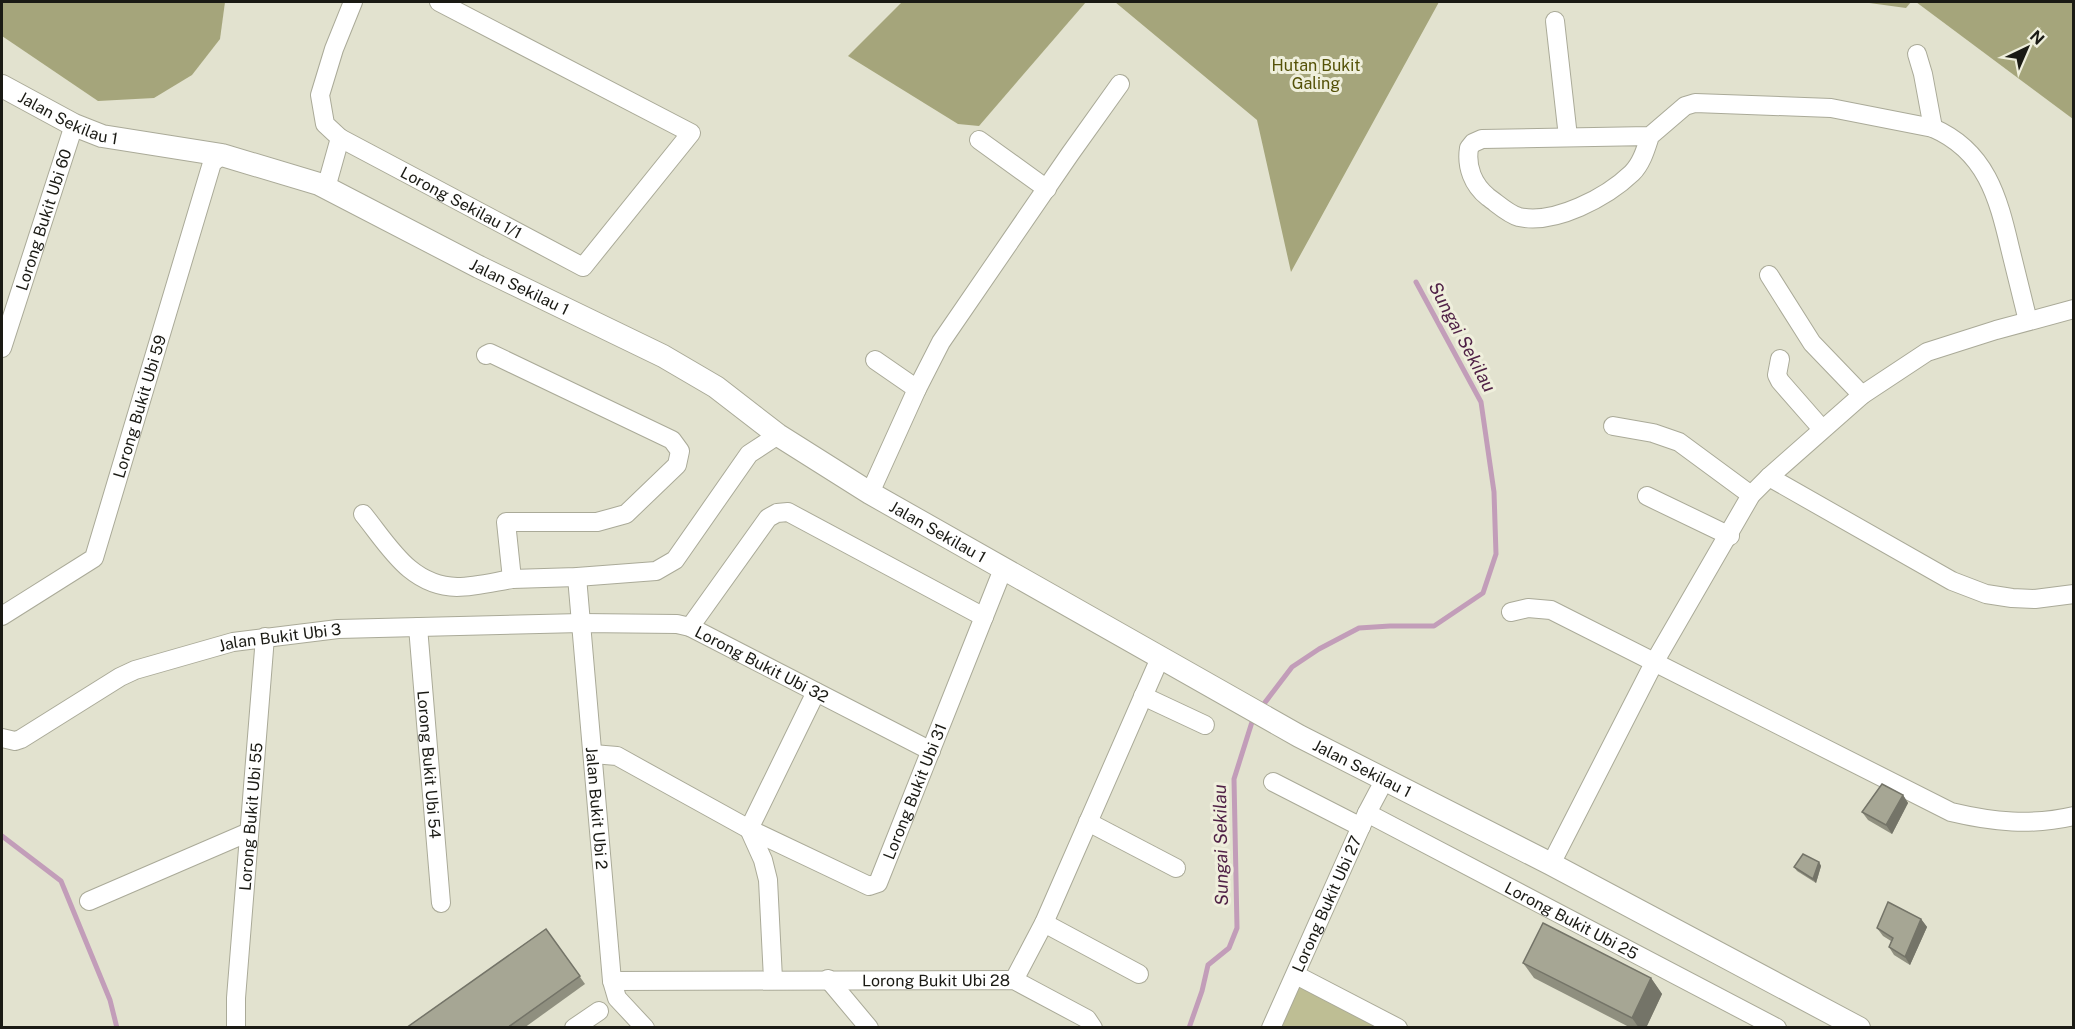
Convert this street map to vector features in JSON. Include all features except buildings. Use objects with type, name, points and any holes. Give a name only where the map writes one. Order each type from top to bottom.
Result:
[{"type":"street","points":[[326,188],[340,138],[325,124],[320,95],[334,49],[353,2]]},
{"type":"street","name":"Lorong Sekilau 1/1","points":[[340,138],[583,267],[691,133],[439,2]]},
{"type":"street","points":[[1555,21],[1568,137]]},
{"type":"street","points":[[1917,54],[1933,128]]},
{"type":"street","points":[[870,493],[941,342],[1120,84]]},
{"type":"street","name":"Jalan Sekilau 1","points":[[2,86],[74,126],[120,140],[222,155],[308,180],[479,267],[663,356],[716,387],[778,435],[870,493],[1299,736],[1785,986],[1859,1028]]},
{"type":"street","points":[[1650,135],[1482,139],[1473,143],[1469,148],[1470,170],[1479,188],[1512,214],[1521,217],[1543,218],[1579,208],[1619,183],[1633,171],[1643,157],[1650,135],[1685,106],[1695,103],[1831,108],[1933,128],[1947,134],[1966,149],[1991,182],[1999,201],[2028,321]]},
{"type":"street","name":"Lorong Bukit Ubi 60","points":[[2,348],[74,126]]},
{"type":"street","points":[[979,141],[1047,189]]},
{"type":"street","name":"Lorong Bukit Ubi 59","points":[[2,616],[94,558],[212,163],[222,155]]},
{"type":"street","points":[[1769,275],[1812,342],[1862,395]]},
{"type":"street","points":[[1551,864],[1655,661],[1730,536],[1751,495],[1862,395],[1927,352],[2073,309]]},
{"type":"street","points":[[486,355],[490,353],[672,440],[680,451],[677,465],[626,514],[597,522],[506,522],[512,579]]},
{"type":"street","points":[[1780,359],[1777,375],[1780,381],[1822,429]]},
{"type":"street","points":[[875,360],[917,389]]},
{"type":"street","points":[[1613,426],[1653,433],[1678,442],[1751,495]]},
{"type":"street","points":[[363,514],[410,571],[431,584],[459,587],[512,579],[577,578],[656,571],[675,560],[749,454],[778,435]]},
{"type":"street","points":[[1769,477],[1952,581],[1986,594],[2012,598],[2035,599],[2073,594]]},
{"type":"street","points":[[1647,496],[1730,536]]},
{"type":"street","points":[[690,627],[768,518],[777,513],[788,512],[984,617]]},
{"type":"street","name":"Lorong Bukit Ubi 31","points":[[592,754],[617,756],[749,829],[869,886],[878,883],[1003,569]]},
{"type":"street","name":"Jalan Bukit Ubi 2","points":[[577,578],[612,981],[617,998],[645,1028]]},
{"type":"street","points":[[1511,612],[1528,608],[1551,609],[1951,812],[2009,823],[2038,822],[2073,816]]},
{"type":"street","name":"Jalan Bukit Ubi 3","points":[[2,738],[15,741],[21,739],[135,670],[233,642],[338,629],[581,623]]},
{"type":"street","name":"Lorong Bukit Ubi 32","points":[[581,623],[677,624],[690,627],[931,751]]},
{"type":"street","name":"Lorong Bukit Ubi 54","points":[[418,627],[441,903]]},
{"type":"street","name":"Lorong Bukit Ubi 55","points":[[236,1028],[236,998],[265,637]]},
{"type":"street","name":"Lorong Bukit Ubi 28","points":[[612,981],[1014,980],[1044,923],[1160,657]]},
{"type":"street","points":[[773,979],[768,880],[763,860],[749,829],[816,692]]},
{"type":"street","points":[[1143,696],[1204,725]]},
{"type":"street","name":"Lorong Bukit Ubi 27","points":[[1271,1028],[1384,779]]},
{"type":"street","name":"Lorong Bukit Ubi 25","points":[[1273,782],[1364,820],[1777,1028]]},
{"type":"street","points":[[1088,822],[1176,868]]},
{"type":"street","points":[[89,901],[249,832]]},
{"type":"street","points":[[1044,923],[1139,974]]},
{"type":"street","points":[[1296,975],[1398,1028]]},
{"type":"street","points":[[828,979],[869,1028]]},
{"type":"street","points":[[1014,980],[1087,1019],[1093,1028]]},
{"type":"street","points":[[574,1028],[599,1011]]},
{"type":"green space","points":[[2,2],[225,2],[220,39],[192,75],[154,98],[98,101],[2,36]]},
{"type":"green space","points":[[902,2],[1086,2],[979,126],[958,124],[848,56]]},
{"type":"green space","name":"Hutan Bukit Galing","points":[[1115,2],[1439,2],[1291,272],[1257,120]]},
{"type":"green space","points":[[1862,2],[1911,2],[1906,8]]},
{"type":"green space","points":[[1916,2],[2073,2],[2073,119]]},
{"type":"green space","points":[[1286,979],[1382,1028],[1265,1028]]},
{"type":"waterway","name":"Sungai Sekilau","points":[[1260,709],[1292,667],[1319,649],[1359,628],[1434,626],[1483,593],[1496,554],[1494,492],[1481,402],[1416,282]]},
{"type":"waterway","name":"Sungai Sekilau","points":[[1189,1028],[1208,965],[1229,948],[1237,928],[1234,779],[1255,717]]},
{"type":"waterway","points":[[2,836],[61,881],[110,1000],[117,1028]]}]
